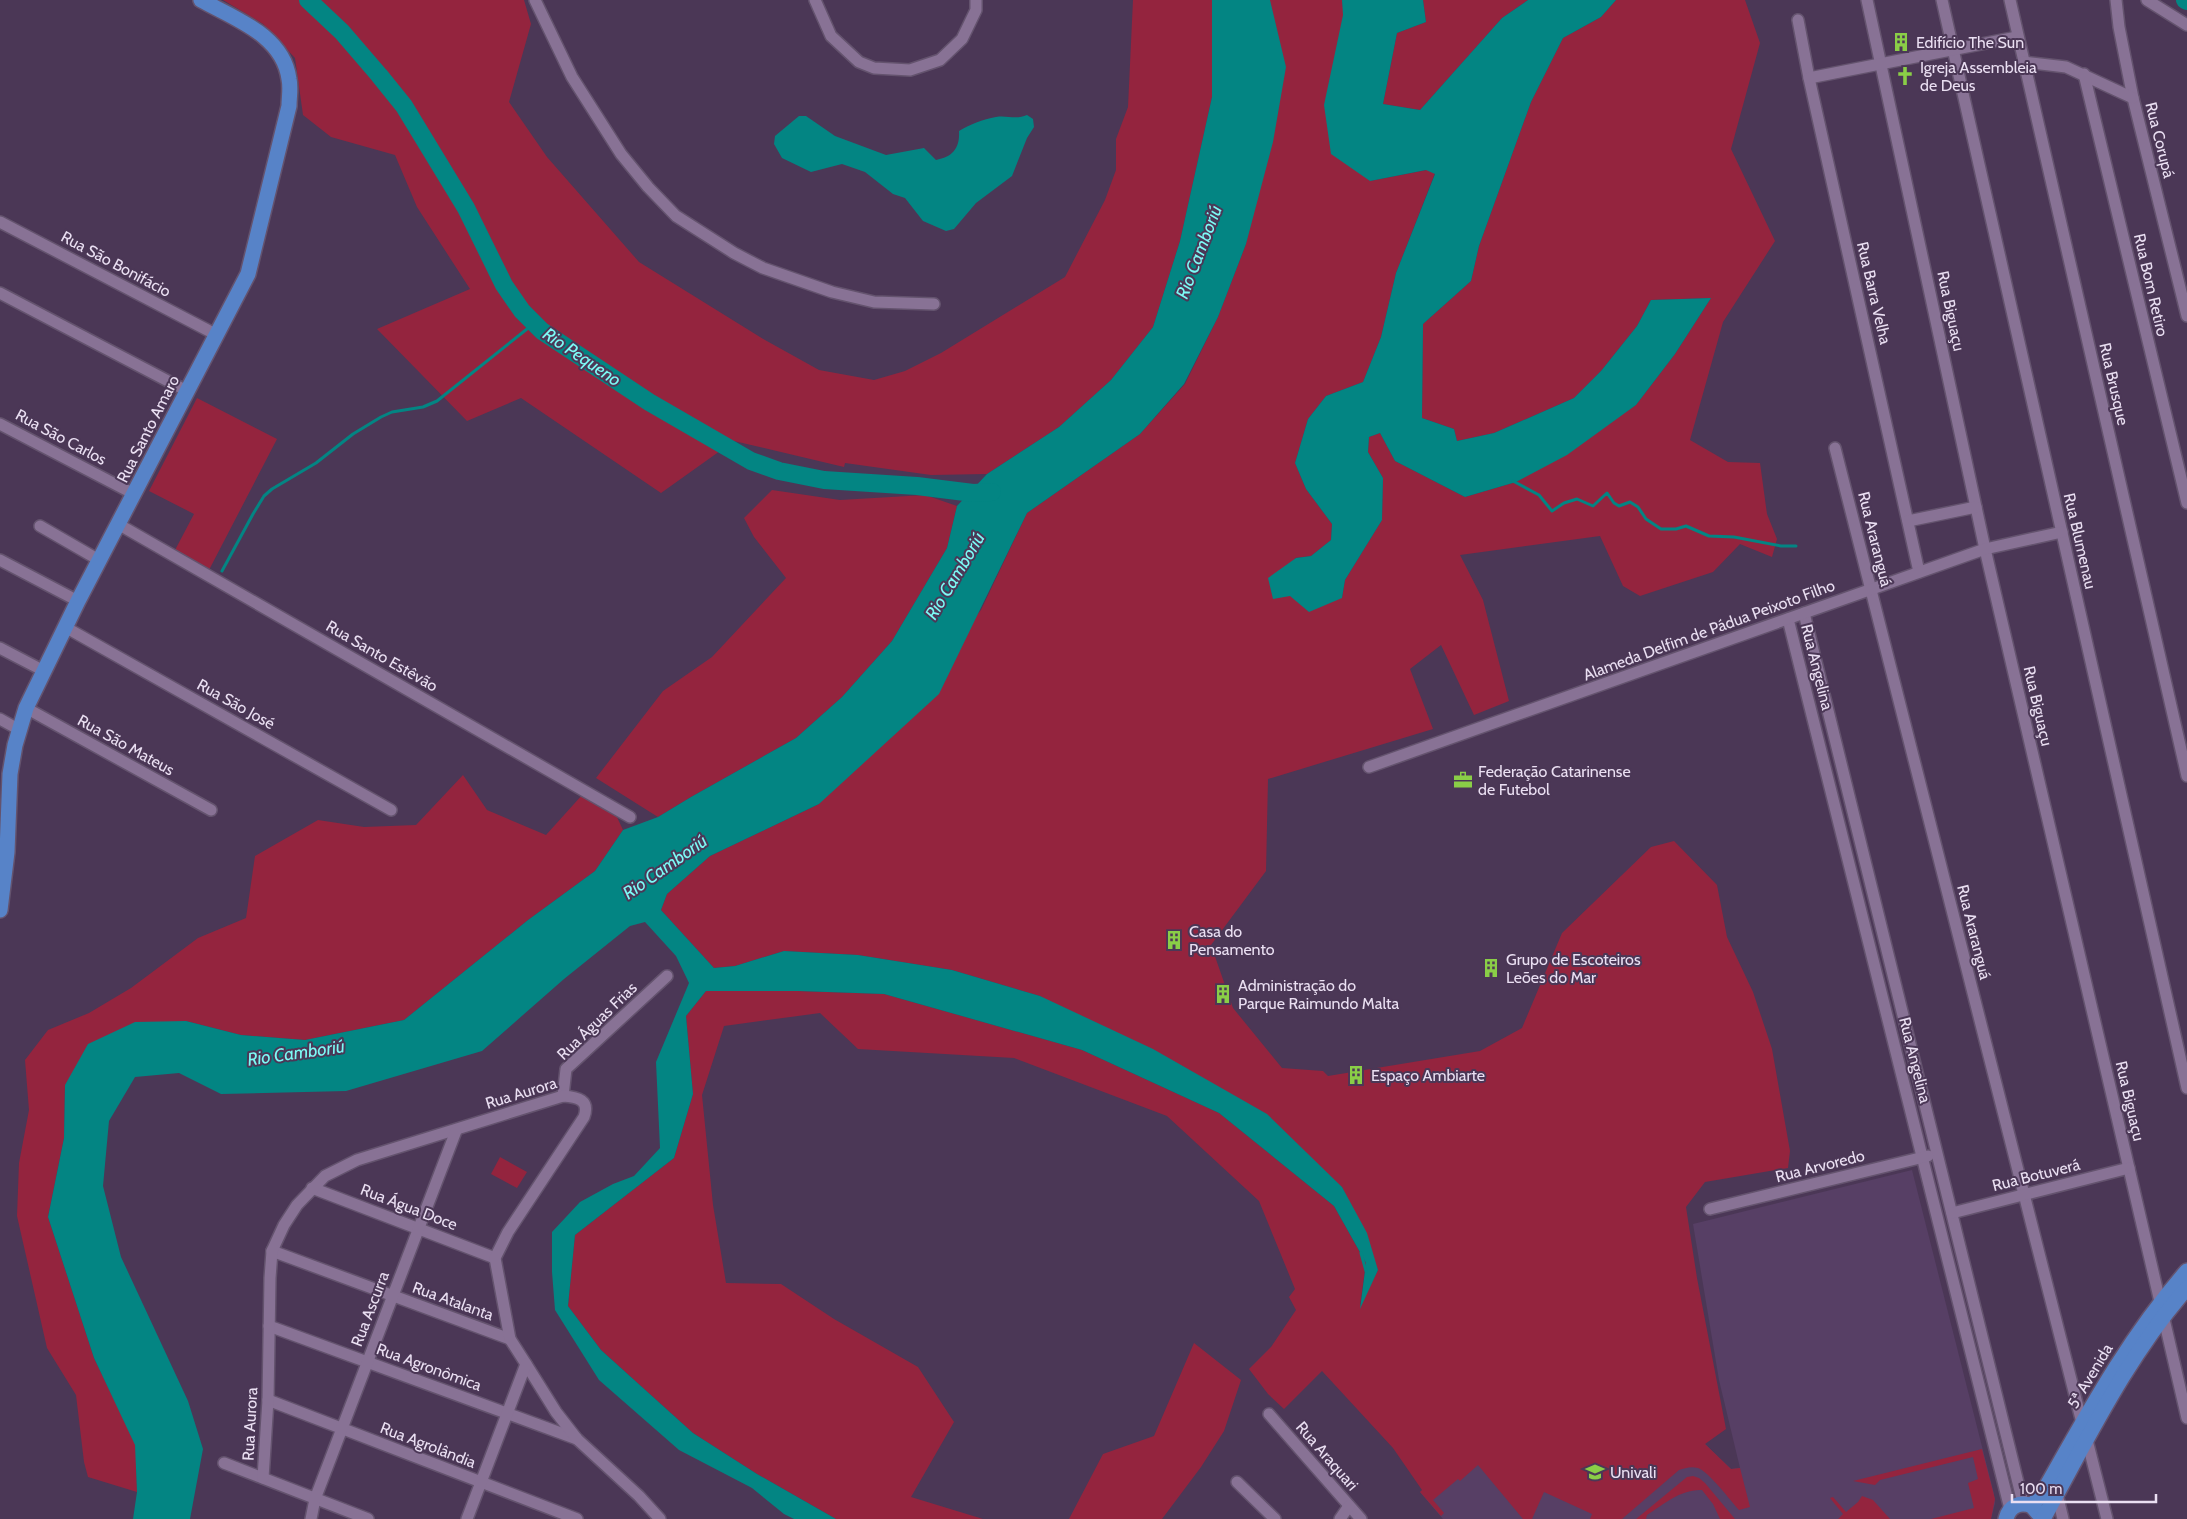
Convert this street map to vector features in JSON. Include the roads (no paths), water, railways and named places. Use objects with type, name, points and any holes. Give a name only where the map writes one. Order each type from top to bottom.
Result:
[{"type":"main road","name":"Rua Santo Amaro","points":[[0,910],[4,850],[5,772],[18,729],[26,708],[78,601],[248,274],[289,106],[290,78],[281,56],[264,34],[201,0]]},
{"type":"main road","name":"5ª Avenida","points":[[2026,1513],[2057,1494],[2129,1365],[2187,1271]]},
{"type":"main road","name":"5ª Avenida","points":[[2026,1513],[2041,1496],[2118,1362],[2162,1309],[2187,1288]]},
{"type":"street","points":[[535,0],[572,76],[621,154],[648,187],[676,216],[734,253],[763,268],[813,286],[874,302],[934,304]]},
{"type":"street","points":[[815,0],[831,36],[859,62],[874,68],[910,70],[940,60],[962,39],[976,10],[976,0]]},
{"type":"street","name":"Rua Biguaçu","points":[[1867,0],[1985,549],[2187,1418]]},
{"type":"street","name":"Rua Blumenau","points":[[1942,0],[2187,1088]]},
{"type":"street","name":"Rua Brusque","points":[[2010,0],[2187,776]]},
{"type":"street","name":"Rua Corupá","points":[[2116,0],[2119,27],[2133,98],[2187,316]]},
{"type":"street","points":[[2147,0],[2187,25]]},
{"type":"street","name":"Rua Barra Velha","points":[[1798,20],[1809,78],[1919,572]]},
{"type":"street","points":[[1809,78],[2017,37]]},
{"type":"street","points":[[2023,62],[2059,66],[2084,74],[2133,98]]},
{"type":"street","name":"Rua Bom Retiro","points":[[2084,74],[2187,503]]},
{"type":"street","name":"Rua São Bonifácio","points":[[0,222],[217,335]]},
{"type":"street","points":[[0,292],[187,391]]},
{"type":"street","name":"Rua São Carlos","points":[[0,424],[134,494]]},
{"type":"street","name":"Rua Araranguá","points":[[1835,448],[2082,1423]]},
{"type":"street","points":[[1908,521],[1976,507]]},
{"type":"street","name":"Rua Santo Estêvão","points":[[118,524],[630,817]]},
{"type":"street","points":[[40,526],[99,560]]},
{"type":"street","name":"Alameda Delfim de Pádua Peixoto Filho","points":[[1369,767],[1985,549],[2062,532]]},
{"type":"street","points":[[0,560],[78,601]]},
{"type":"street","name":"Rua Angelina","points":[[1804,613],[2026,1513]]},
{"type":"street","name":"Rua Angelina","points":[[1788,619],[1923,1157],[2026,1513]]},
{"type":"street","name":"Rua São José","points":[[65,627],[391,810]]},
{"type":"street","points":[[0,648],[44,671]]},
{"type":"street","name":"Rua São Mateus","points":[[26,708],[211,810]]},
{"type":"street","points":[[0,719],[18,729]]},
{"type":"street","name":"Rua Águas Frias","points":[[564,1096],[566,1068],[667,976]]},
{"type":"street","points":[[1888,1017],[1903,1014]]},
{"type":"street","name":"Rua Aurora","points":[[264,1478],[272,1251],[290,1215],[312,1188],[325,1176],[357,1160],[456,1131],[564,1096],[577,1097],[582,1100],[586,1110],[584,1117],[508,1232],[495,1258]]},
{"type":"street","name":"Rua Ascurra","points":[[311,1519],[315,1499],[456,1131]]},
{"type":"street","name":"Rua Arvoredo","points":[[1710,1209],[1937,1154]]},
{"type":"street","name":"Rua Botuverá","points":[[1952,1213],[2129,1168]]},
{"type":"street","name":"Rua Água Doce","points":[[312,1188],[495,1258]]},
{"type":"street","name":"Rua Atalanta","points":[[272,1251],[510,1340]]},
{"type":"street","points":[[495,1258],[510,1340],[556,1412],[577,1439],[639,1496],[660,1519]]},
{"type":"street","name":"Rua Agronômica","points":[[269,1326],[577,1439]]},
{"type":"street","points":[[467,1519],[526,1364]]},
{"type":"street","name":"Rua Agrolândia","points":[[268,1400],[577,1519]]},
{"type":"street","name":"Rua Araquari","points":[[1269,1414],[1361,1519]]},
{"type":"street","points":[[2087,1440],[2107,1519]]},
{"type":"street","points":[[224,1463],[368,1519]]},
{"type":"street","points":[[1238,1482],[1275,1519]]},
{"type":"street","points":[[2057,1494],[2063,1519]]},
{"type":"street","points":[[1340,1519],[1349,1506]]},
{"type":"water","name":"Rio Camboriú","points":[[1212,0],[1270,0],[1286,67],[1273,142],[1246,244],[1218,317],[1184,384],[1140,434],[1027,513],[939,694],[819,804],[710,856],[667,894],[661,910],[714,968],[735,966],[784,951],[858,955],[952,970],[1040,996],[1153,1049],[1267,1114],[1342,1187],[1367,1233],[1378,1270],[1360,1309],[1366,1263],[1334,1206],[1219,1113],[1082,1050],[884,994],[798,991],[706,991],[686,1016],[693,1094],[674,1158],[575,1235],[568,1306],[601,1350],[693,1433],[757,1474],[836,1519],[794,1519],[784,1514],[752,1488],[679,1450],[599,1380],[555,1310],[552,1272],[552,1232],[580,1202],[613,1184],[634,1176],[660,1148],[656,1062],[689,983],[676,956],[645,922],[630,926],[564,979],[482,1051],[346,1091],[221,1094],[179,1073],[135,1077],[109,1121],[103,1186],[121,1257],[188,1401],[203,1449],[190,1519],[133,1519],[137,1492],[135,1445],[94,1358],[48,1217],[64,1138],[65,1085],[88,1044],[135,1022],[186,1021],[241,1035],[305,1040],[404,1020],[528,920],[595,871],[623,830],[658,817],[796,738],[842,697],[892,641],[947,548],[957,506],[987,474],[1059,427],[1111,380],[1153,327],[1180,241],[1212,97]]},
{"type":"water","points":[[1342,0],[1423,0],[1426,22],[1397,33],[1383,104],[1420,110],[1502,18],[1528,0],[1616,0],[1601,17],[1563,38],[1531,102],[1479,246],[1471,281],[1423,324],[1422,418],[1454,429],[1457,441],[1494,433],[1574,398],[1601,371],[1637,326],[1651,300],[1711,298],[1675,354],[1636,405],[1567,455],[1516,482],[1465,497],[1395,461],[1380,433],[1369,437],[1368,452],[1383,478],[1382,520],[1345,580],[1342,598],[1309,612],[1290,596],[1273,599],[1268,578],[1296,558],[1311,556],[1331,540],[1332,524],[1306,489],[1295,463],[1308,419],[1326,396],[1363,382],[1381,337],[1396,273],[1435,174],[1426,170],[1370,181],[1331,154],[1324,105],[1343,15]]},
{"type":"water","points":[[1027,115],[1033,119],[1034,127],[1027,138],[1012,176],[976,203],[954,229],[946,231],[923,221],[905,198],[893,194],[865,172],[842,164],[811,172],[782,158],[774,144],[775,136],[799,116],[806,116],[835,136],[886,155],[924,148],[936,160],[947,157],[954,151],[957,147],[959,131],[967,127],[991,118]]},
{"type":"waterway","name":"Rio Pequeno","points":[[308,0],[342,32],[404,106],[466,208],[504,285],[522,311],[542,331],[649,402],[751,461],[779,471],[824,480],[917,486],[973,493],[992,492]]},
{"type":"waterway","points":[[222,571],[253,514],[264,496],[272,489],[316,463],[353,434],[381,417],[392,412],[423,407],[437,401],[527,329],[535,325]]},
{"type":"waterway","points":[[1513,481],[1539,495],[1552,511],[1564,503],[1577,499],[1593,506],[1607,493],[1614,503],[1619,506],[1630,502],[1638,507],[1646,519],[1661,529],[1676,529],[1686,526],[1709,536],[1734,537],[1781,546],[1796,546]]},
{"type":"waterway","points":[[1361,1253],[1366,1271]]},
{"type":"place","name":"Edifício The Sun","points":[[1901,42]]},
{"type":"place","name":"Igreja Assembleia de Deus","points":[[1905,76]]},
{"type":"place","name":"Federação Catarinense de Futebol","points":[[1463,780]]},
{"type":"place","name":"Casa do Pensamento","points":[[1174,940]]},
{"type":"place","name":"Grupo de Escoteiros Leões do Mar","points":[[1491,968]]},
{"type":"place","name":"Administração do Parque Raimundo Malta","points":[[1223,994]]},
{"type":"place","name":"Espaço Ambiarte","points":[[1356,1075]]},
{"type":"place","name":"Univali","points":[[1595,1472]]}]
